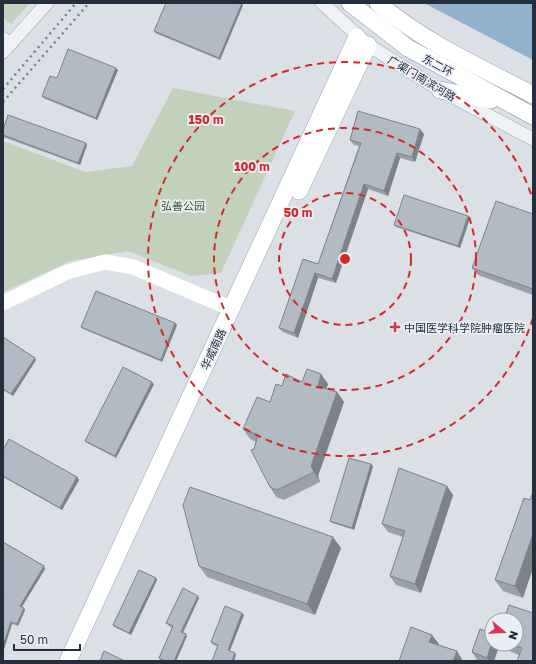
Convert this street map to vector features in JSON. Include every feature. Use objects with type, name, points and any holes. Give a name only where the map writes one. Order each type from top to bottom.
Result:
[{"type":"main road","name":"东二环","points":[[350,3],[408,48],[533,116]]},
{"type":"main road","name":"东二环","points":[[378,3],[398,20],[446,49],[533,95]]},
{"type":"main road","name":"华威南路","points":[[68,661],[232,309],[362,41]]},
{"type":"main road","name":"华威南路","points":[[77,661],[362,41]]},
{"type":"main road","points":[[440,90],[508,103]]},
{"type":"main road","points":[[3,302],[67,272],[104,262],[133,267],[232,309]]},
{"type":"street","points":[[6,44],[46,3]]},
{"type":"street","name":"广渠门南滨河路","points":[[322,3],[362,41],[440,90],[533,139]]},
{"type":"street","points":[[388,3],[398,20]]},
{"type":"green space","points":[[3,3],[30,3],[11,24],[3,18]]},
{"type":"green space","name":"弘善公园","points":[[173,88],[295,111],[221,273],[191,276],[128,251],[71,261],[3,292],[3,141],[85,172],[132,166]]},
{"type":"water","points":[[424,3],[529,3],[533,5],[533,60]]},
{"type":"building","points":[[166,3],[242,3],[219,58],[154,31]]},
{"type":"building","points":[[68,49],[116,68],[96,118],[42,96],[50,76],[57,78]]},
{"type":"building","points":[[358,111],[420,129],[412,157],[397,153],[384,191],[364,184],[332,279],[315,273],[294,333],[279,328],[303,259],[318,264],[361,143],[350,140]]},
{"type":"building","points":[[8,115],[86,143],[78,163],[3,135],[3,130]]},
{"type":"building","points":[[404,195],[468,216],[458,246],[394,225]]},
{"type":"building","points":[[496,201],[533,214],[533,289],[472,268]]},
{"type":"building","points":[[96,291],[175,323],[161,360],[81,327]]},
{"type":"building","points":[[3,337],[35,358],[11,394],[3,389]]},
{"type":"building","points":[[123,367],[152,382],[115,456],[85,441]]},
{"type":"building","points":[[307,369],[321,374],[318,386],[337,392],[311,466],[314,472],[277,490],[270,487],[251,450],[254,449],[258,435],[243,429],[257,397],[270,402],[276,384],[282,386],[286,374],[302,382]]},
{"type":"building","points":[[9,439],[77,477],[60,508],[3,476],[3,450]]},
{"type":"building","points":[[349,458],[371,464],[352,528],[330,521]]},
{"type":"building","points":[[399,468],[447,486],[415,584],[390,576],[405,531],[382,524]]},
{"type":"building","points":[[190,487],[333,537],[307,604],[199,566],[183,505]]},
{"type":"building","points":[[533,492],[533,534],[515,586],[495,580],[524,498],[530,500]]},
{"type":"building","points":[[3,542],[44,566],[20,606],[24,608],[17,624],[11,622],[3,646],[4,592]]},
{"type":"building","points":[[139,570],[156,578],[129,633],[113,625]]},
{"type":"building","points":[[183,588],[198,596],[181,632],[186,634],[174,661],[165,661],[159,658],[173,626],[166,623]]},
{"type":"building","points":[[509,605],[533,613],[533,661],[517,661],[520,652],[524,652],[524,612],[507,612]]},
{"type":"building","points":[[225,606],[242,613],[228,650],[235,653],[232,661],[212,661],[218,645],[211,642]]},
{"type":"building","points":[[411,627],[432,635],[429,642],[457,651],[453,661],[399,661]]},
{"type":"building","points":[[480,629],[484,630],[484,652],[489,652],[487,658],[472,652]]},
{"type":"building","points":[[104,651],[125,661],[100,661]]},
{"type":"railway","points":[[3,89],[76,3]]},
{"type":"railway","points":[[3,102],[89,3]]},
{"type":"place","name":"中国医学科学院肿瘤医院","points":[[395,327]]}]
